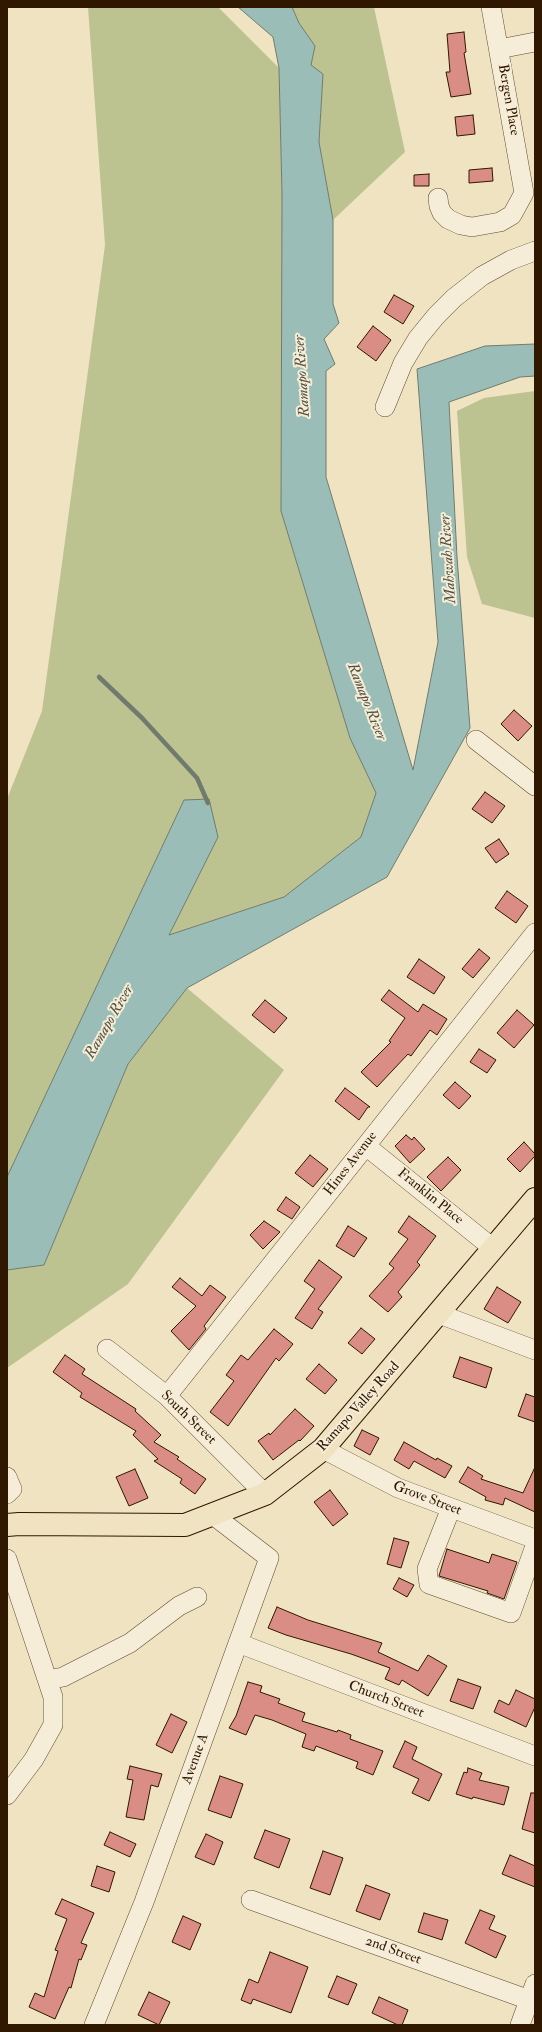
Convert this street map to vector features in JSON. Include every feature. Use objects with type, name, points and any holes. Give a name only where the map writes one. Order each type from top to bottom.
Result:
[{"type":"main road","name":"Ramapo Valley Road","points":[[7,1525],[185,1524],[213,1515],[265,1494],[323,1449],[535,1199]]},
{"type":"street","name":"Bergen Place","points":[[438,198],[442,214],[448,220],[472,227],[500,222],[512,215],[524,193],[491,7]]},
{"type":"street","points":[[499,49],[535,42]]},
{"type":"street","points":[[385,407],[403,363],[418,338],[436,316],[454,298],[482,276],[511,260],[535,251]]},
{"type":"street","points":[[476,740],[535,786]]},
{"type":"street","name":"Hines Avenue","points":[[167,1396],[535,933]]},
{"type":"street","name":"Franklin Place","points":[[366,1146],[494,1249]]},
{"type":"street","points":[[439,1314],[535,1350]]},
{"type":"street","name":"South Street","points":[[107,1348],[167,1396],[265,1494]]},
{"type":"street","name":"Grove Street","points":[[323,1449],[386,1482],[535,1539]]},
{"type":"street","points":[[7,1477],[12,1489],[7,1494]]},
{"type":"street","points":[[451,1508],[427,1569],[429,1584],[511,1613],[535,1546]]},
{"type":"street","name":"Avenue A","points":[[94,2025],[144,1902],[269,1558],[213,1515]]},
{"type":"street","points":[[7,1558],[53,1697],[53,1725],[34,1759],[7,1795]]},
{"type":"street","points":[[48,1680],[63,1677],[130,1643],[178,1606],[197,1597]]},
{"type":"street","name":"Church Street","points":[[238,1644],[535,1756]]},
{"type":"street","name":"2nd Street","points":[[251,1900],[533,1996]]},
{"type":"street","points":[[520,2025],[533,1996]]},
{"type":"green space","points":[[88,7],[218,7],[279,68],[282,194],[281,511],[350,738],[376,793],[361,837],[284,897],[169,935],[218,837],[184,800],[7,1177],[7,799],[42,711],[105,245]]},
{"type":"green space","points":[[292,7],[374,7],[405,152],[333,220],[319,142],[323,74],[311,65],[315,46],[299,23]]},
{"type":"green space","points":[[535,391],[535,618],[482,604],[467,557],[457,411],[484,398]]},
{"type":"green space","points":[[187,988],[284,1070],[128,1284],[7,1368],[7,1270],[44,1265],[128,1064]]},
{"type":"water","points":[[238,7],[292,7],[299,23],[315,46],[311,65],[323,74],[319,142],[333,220],[333,304],[339,323],[324,339],[335,364],[326,371],[326,477],[413,770],[438,642],[417,369],[485,346],[535,344],[535,376],[520,377],[449,402],[457,557],[470,728],[387,877],[187,988],[128,1064],[44,1265],[7,1270],[7,1177],[184,800],[209,799],[218,837],[169,935],[284,897],[361,837],[376,793],[350,738],[281,511],[282,194],[279,68],[273,37]]},
{"type":"building","points":[[464,32],[466,52],[464,53],[471,94],[451,97],[446,72],[450,72],[447,34]]},
{"type":"building","points":[[473,115],[475,134],[457,136],[455,117]]},
{"type":"building","points":[[492,168],[493,181],[469,183],[469,170]]},
{"type":"building","points":[[429,174],[429,186],[414,186],[414,175]]},
{"type":"building","points":[[394,295],[414,306],[403,324],[384,312]]},
{"type":"building","points":[[373,326],[391,340],[376,361],[357,347]]},
{"type":"building","points":[[514,710],[532,726],[518,741],[501,724]]},
{"type":"building","points":[[485,792],[505,806],[492,823],[472,809]]},
{"type":"building","points":[[499,839],[509,854],[496,863],[485,848]]},
{"type":"building","points":[[507,891],[528,906],[516,923],[495,908]]},
{"type":"building","points":[[479,949],[490,958],[473,978],[462,969]]},
{"type":"building","points":[[419,959],[445,977],[434,994],[407,977]]},
{"type":"building","points":[[389,990],[418,1012],[423,1004],[447,1019],[437,1035],[430,1030],[411,1056],[408,1054],[377,1087],[361,1072],[391,1042],[389,1041],[405,1018],[381,1000]]},
{"type":"building","points":[[265,1000],[287,1018],[274,1033],[252,1015]]},
{"type":"building","points":[[517,1010],[534,1025],[514,1048],[497,1033]]},
{"type":"building","points":[[479,1049],[496,1060],[487,1073],[470,1062]]},
{"type":"building","points":[[455,1082],[471,1096],[459,1109],[443,1095]]},
{"type":"building","points":[[345,1088],[370,1107],[368,1107],[359,1120],[335,1101]]},
{"type":"building","points":[[406,1135],[412,1140],[414,1137],[425,1149],[410,1163],[395,1146]]},
{"type":"building","points":[[524,1142],[535,1154],[535,1156],[520,1172],[507,1159]]},
{"type":"building","points":[[310,1155],[328,1169],[313,1187],[295,1173]]},
{"type":"building","points":[[448,1157],[461,1170],[441,1191],[427,1177]]},
{"type":"building","points":[[286,1197],[300,1207],[292,1219],[277,1210]]},
{"type":"building","points":[[409,1216],[436,1236],[417,1262],[420,1265],[398,1292],[402,1297],[388,1312],[369,1296],[394,1268],[389,1264],[408,1239],[398,1232]]},
{"type":"building","points":[[264,1221],[280,1232],[263,1249],[250,1235]]},
{"type":"building","points":[[348,1226],[367,1238],[354,1257],[336,1246]]},
{"type":"building","points":[[319,1260],[342,1277],[318,1309],[323,1312],[312,1329],[295,1318],[315,1289],[304,1281]]},
{"type":"building","points":[[180,1278],[202,1296],[210,1285],[226,1297],[204,1326],[206,1329],[189,1350],[171,1331],[196,1306],[172,1287]]},
{"type":"building","points":[[497,1287],[521,1302],[508,1323],[484,1309]]},
{"type":"building","points":[[361,1328],[375,1339],[362,1354],[348,1343]]},
{"type":"building","points":[[274,1329],[293,1344],[279,1361],[276,1358],[228,1426],[210,1412],[234,1381],[226,1375],[241,1355],[248,1360]]},
{"type":"building","points":[[65,1355],[85,1369],[82,1374],[136,1409],[135,1411],[161,1435],[154,1442],[179,1457],[177,1459],[206,1479],[195,1494],[180,1483],[182,1479],[154,1461],[158,1459],[133,1435],[136,1431],[80,1397],[82,1393],[53,1372]]},
{"type":"building","points":[[460,1357],[492,1368],[486,1388],[453,1377]]},
{"type":"building","points":[[319,1364],[337,1380],[325,1394],[306,1379]]},
{"type":"building","points":[[526,1394],[535,1397],[535,1422],[518,1416]]},
{"type":"building","points":[[295,1409],[314,1426],[300,1441],[299,1440],[273,1460],[258,1441],[269,1433],[270,1435]]},
{"type":"building","points":[[362,1430],[379,1438],[370,1455],[354,1446]]},
{"type":"building","points":[[404,1442],[436,1460],[437,1458],[452,1466],[445,1478],[414,1461],[409,1469],[394,1460]]},
{"type":"building","points":[[468,1467],[483,1476],[481,1479],[523,1493],[535,1467],[535,1512],[505,1498],[503,1505],[485,1500],[486,1497],[459,1482]]},
{"type":"building","points":[[135,1469],[148,1498],[129,1506],[116,1477]]},
{"type":"building","points":[[330,1490],[348,1514],[333,1526],[314,1502]]},
{"type":"building","points":[[394,1538],[409,1542],[401,1568],[387,1564]]},
{"type":"building","points":[[447,1549],[489,1563],[492,1554],[517,1562],[504,1599],[487,1593],[488,1591],[439,1576]]},
{"type":"building","points":[[399,1578],[414,1585],[407,1597],[393,1589]]},
{"type":"building","points":[[277,1607],[308,1620],[382,1643],[378,1652],[418,1671],[428,1655],[447,1666],[428,1696],[402,1680],[399,1685],[385,1679],[390,1668],[268,1628]]},
{"type":"building","points":[[458,1679],[481,1687],[473,1709],[450,1701]]},
{"type":"building","points":[[248,1682],[262,1686],[260,1692],[280,1699],[278,1703],[305,1713],[302,1721],[337,1732],[338,1730],[351,1735],[350,1739],[383,1751],[373,1775],[356,1768],[358,1762],[316,1746],[314,1751],[302,1747],[306,1734],[272,1720],[255,1715],[246,1735],[229,1728],[236,1716]]},
{"type":"building","points":[[516,1690],[535,1699],[535,1707],[526,1727],[494,1712],[499,1700],[509,1705]]},
{"type":"building","points":[[171,1714],[187,1722],[172,1753],[156,1745]]},
{"type":"building","points":[[405,1741],[417,1747],[412,1759],[442,1774],[429,1801],[412,1793],[419,1779],[393,1767]]},
{"type":"building","points":[[130,1766],[162,1774],[158,1787],[151,1785],[144,1820],[126,1817],[133,1780],[127,1779]]},
{"type":"building","points":[[468,1768],[482,1773],[479,1780],[509,1787],[504,1805],[473,1797],[472,1799],[456,1794],[464,1772],[467,1773]]},
{"type":"building","points":[[220,1776],[243,1784],[231,1818],[208,1810]]},
{"type":"building","points":[[531,1793],[535,1793],[535,1833],[522,1829]]},
{"type":"building","points":[[265,1830],[290,1839],[279,1868],[254,1858]]},
{"type":"building","points":[[110,1832],[136,1844],[130,1857],[104,1845]]},
{"type":"building","points":[[206,1834],[223,1842],[214,1865],[195,1857]]},
{"type":"building","points":[[323,1851],[343,1858],[330,1895],[310,1888]]},
{"type":"building","points":[[510,1855],[535,1866],[535,1887],[502,1874]]},
{"type":"building","points":[[97,1866],[115,1872],[109,1892],[91,1886]]},
{"type":"building","points":[[366,1885],[390,1894],[380,1920],[356,1911]]},
{"type":"building","points":[[62,1899],[94,1913],[81,1943],[87,1945],[81,1960],[79,1959],[71,1988],[69,1987],[55,2019],[29,2007],[35,1993],[44,1997],[58,1951],[55,1950],[67,1919],[55,1914]]},
{"type":"building","points":[[480,1910],[495,1916],[489,1929],[506,1936],[496,1958],[465,1943]]},
{"type":"building","points":[[424,1913],[448,1920],[442,1940],[418,1932]]},
{"type":"building","points":[[183,1916],[201,1924],[190,1950],[172,1942]]},
{"type":"building","points":[[270,1952],[308,1967],[291,2013],[253,1999],[251,2004],[241,2000],[249,1979],[258,1983]]},
{"type":"building","points":[[337,1976],[357,1984],[348,2005],[328,1997]]},
{"type":"building","points":[[149,1992],[170,2002],[159,2025],[138,2015]]},
{"type":"building","points":[[379,1997],[408,2010],[402,2025],[398,2025],[372,2013]]},
{"type":"waterway","points":[[99,677],[142,718],[197,778],[208,803]]},
{"type":"water label","name":"Ramapo River","points":[[303,376]]},
{"type":"water label","name":"Mahwah River","points":[[449,559]]},
{"type":"water label","name":"Ramapo River","points":[[366,702]]},
{"type":"water label","name":"Ramapo River","points":[[110,1022]]}]
